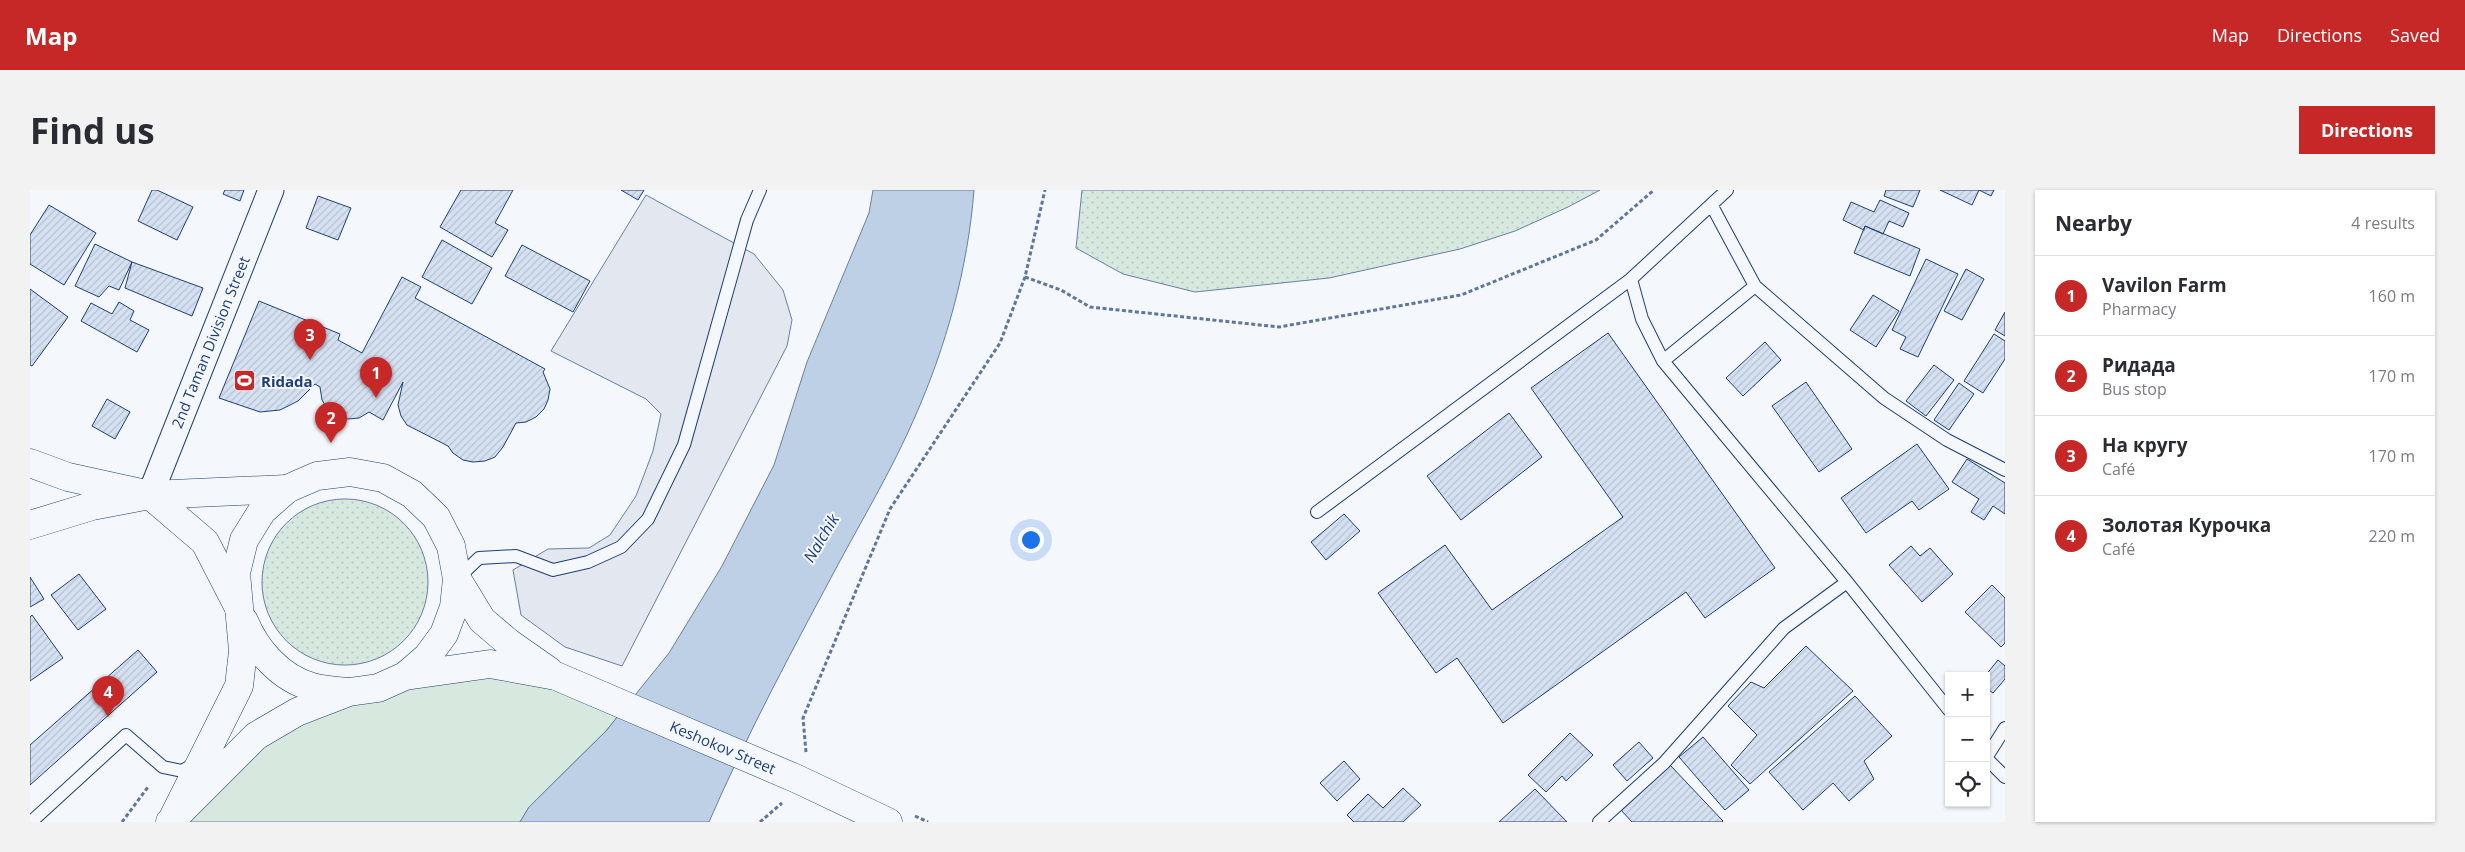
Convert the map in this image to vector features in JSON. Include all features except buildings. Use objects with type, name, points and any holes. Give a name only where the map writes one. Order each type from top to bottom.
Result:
[{"type":"main road","points":[[30,463],[68,477],[150,495],[206,542],[238,606],[252,641],[278,669],[312,687],[349,692]]},
{"type":"main road","points":[[171,820],[238,686],[243,651],[236,572],[244,540],[262,511],[287,489],[317,476],[350,472],[383,478],[412,494],[436,516],[451,546],[457,579],[454,607],[444,634],[427,657],[405,676]]},
{"type":"main road","points":[[30,524],[92,506],[150,495],[287,489]]},
{"type":"main road","points":[[457,579],[482,620],[509,643],[556,676]]},
{"type":"main road","points":[[171,820],[256,736],[297,712],[349,692],[378,688],[405,676],[490,664],[556,676]]},
{"type":"main road","name":"Keshokov Street","points":[[556,676],[796,777],[888,822]]},
{"type":"street","name":"2nd Taman Division Street","points":[[150,495],[271,190]]},
{"type":"lane","points":[[457,579],[479,558],[516,556],[553,570],[588,562],[621,547],[648,519],[684,445],[747,220],[760,190]]},
{"type":"lane","points":[[1317,512],[1631,279],[1712,206],[1727,190]]},
{"type":"lane","points":[[1712,206],[1755,286],[1884,398],[1947,440],[2005,470]]},
{"type":"lane","points":[[1631,279],[1642,319],[1663,361],[1847,582],[1945,705]]},
{"type":"lane","points":[[1663,361],[1755,286]]},
{"type":"lane","points":[[1598,822],[1664,762],[1784,628],[1847,582]]},
{"type":"lane","points":[[2005,728],[1986,758],[2005,777]]},
{"type":"lane","points":[[32,822],[126,736],[163,767],[182,771],[201,761]]},
{"type":"path","points":[[760,822],[796,777],[803,718],[890,509],[1000,343],[1026,277],[1045,190]]},
{"type":"path","points":[[1026,277],[1061,290],[1090,307],[1279,326],[1461,295],[1596,240],[1654,190]]},
{"type":"path","points":[[122,822],[148,787]]},
{"type":"shaded area","points":[[1082,190],[1600,190],[1515,231],[1460,249],[1329,278],[1195,292],[1123,274],[1076,248]]},
{"type":"shaded area","points":[[646,195],[754,254],[783,290],[792,320],[787,346],[622,666],[565,647],[521,615],[513,570],[548,549],[589,548],[610,535],[636,496],[653,451],[661,414],[646,399],[551,351]]},
{"type":"shaded area","points":[[345,499],[377,505],[404,523],[422,550],[428,582],[422,614],[404,641],[377,659],[345,665],[313,659],[286,641],[268,614],[262,582],[268,550],[286,523],[313,505]]},
{"type":"shaded area","points":[[490,664],[627,705],[606,731],[529,807],[520,822],[170,822],[297,712]]},
{"type":"water","name":"Nalchik","points":[[873,190],[974,190],[967,249],[954,307],[926,392],[906,437],[772,689],[709,822],[520,822],[529,807],[606,731],[669,653],[722,566],[774,465],[807,362],[869,213]]},
{"type":"place","name":"На кругу","points":[[310,360]]},
{"type":"place","name":"Ridada","points":[[245,381]]},
{"type":"place","name":"Vavilon Farm","points":[[376,398]]},
{"type":"place","name":"Ридада","points":[[331,443]]},
{"type":"place","name":"Золотая Курочка","points":[[108,717]]}]
